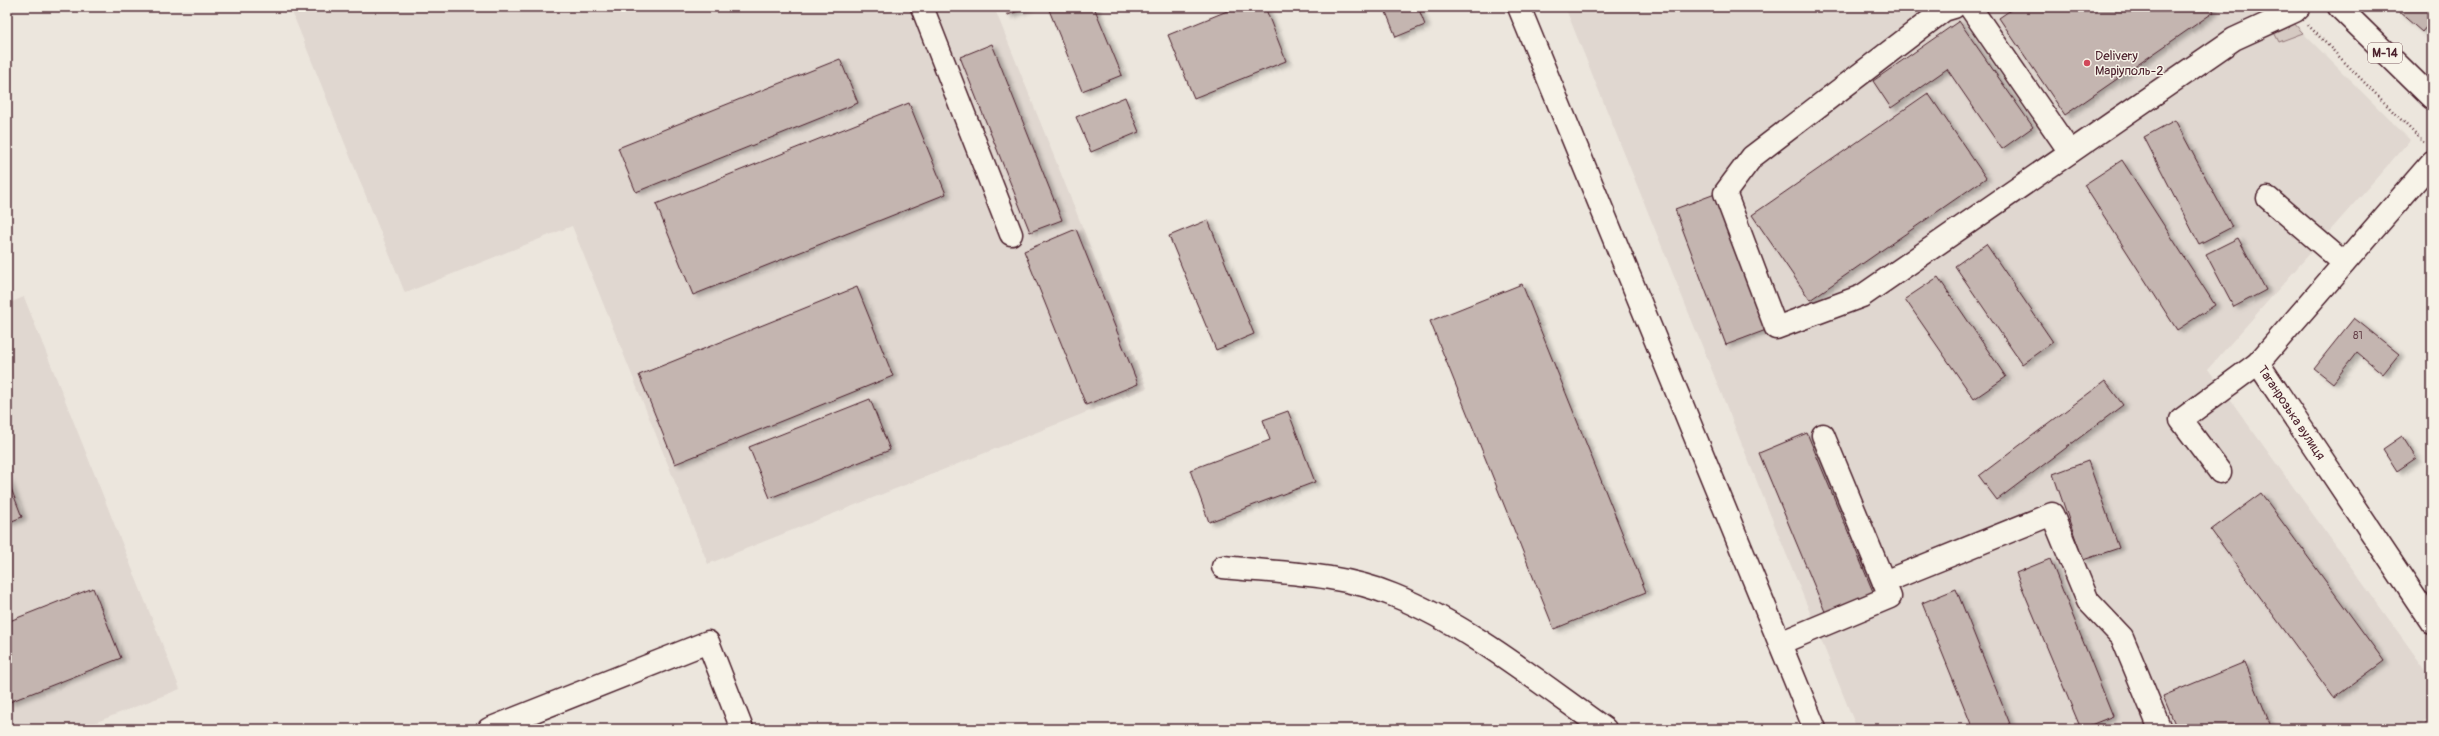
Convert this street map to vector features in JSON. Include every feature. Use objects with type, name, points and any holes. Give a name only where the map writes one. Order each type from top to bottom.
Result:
[{"type":"main road","points":[[922,7],[1012,234]]},
{"type":"main road","points":[[1518,7],[1815,729]]},
{"type":"main road","points":[[1954,7],[1944,10],[1752,157],[1725,192],[1776,328],[1862,296],[2234,38],[2297,9]]},
{"type":"main road","points":[[1970,7],[2070,152]]},
{"type":"main road","name":"М-14","points":[[2339,7],[2432,98]]},
{"type":"main road","name":"Таганрозька вулиця","points":[[2429,154],[2344,264],[2258,363],[2432,623]]},
{"type":"main road","points":[[2268,198],[2344,264]]},
{"type":"main road","points":[[2220,472],[2181,420],[2258,363]]},
{"type":"main road","points":[[1780,643],[1890,597],[1823,435]]},
{"type":"main road","points":[[1884,582],[2052,514],[2088,601],[2122,637],[2160,729]]},
{"type":"main road","points":[[1223,567],[1334,578],[1392,594],[1461,628],[1604,729]]},
{"type":"main road","points":[[489,729],[708,642],[742,729]]},
{"type":"path","points":[[2297,9],[2429,154]]},
{"type":"shaded area","points":[[290,7],[994,7],[1147,388],[708,564],[572,226],[405,293]]},
{"type":"shaded area","points":[[1565,7],[2266,7],[2266,17],[2279,42],[2303,33],[2410,140],[2208,369],[2432,679],[2432,714],[2418,729],[1857,729]]},
{"type":"shaded area","points":[[2266,7],[2279,7],[2303,33],[2279,42],[2266,17]]},
{"type":"shaded area","points":[[24,297],[180,689],[79,729],[7,729],[7,304]]},
{"type":"building","points":[[1005,7],[1029,7],[1008,15]]},
{"type":"building","points":[[1057,7],[1094,7],[1122,75],[1082,91],[1049,10]]},
{"type":"building","points":[[1237,7],[1265,7],[1286,61],[1194,98],[1168,35]]},
{"type":"building","points":[[1384,7],[1418,7],[1425,25],[1396,37]]},
{"type":"building","points":[[2015,7],[2211,7],[2214,12],[2065,115],[1999,18]]},
{"type":"building","points":[[2403,7],[2432,7],[2432,20],[2422,32],[2399,12]]},
{"type":"building","points":[[1959,21],[2033,127],[2002,149],[1947,69],[1891,108],[1873,81]]},
{"type":"building","points":[[992,44],[1062,220],[1030,232],[960,57]]},
{"type":"building","points":[[840,59],[858,103],[636,192],[618,148]]},
{"type":"building","points":[[1928,93],[1986,178],[1810,300],[1752,215]]},
{"type":"building","points":[[1125,97],[1139,132],[1091,152],[1076,117]]},
{"type":"building","points":[[909,103],[946,194],[693,295],[656,204]]},
{"type":"building","points":[[2175,120],[2232,227],[2199,244],[2144,137]]},
{"type":"building","points":[[2122,160],[2215,305],[2177,330],[2084,185]]},
{"type":"building","points":[[1715,194],[1766,330],[1726,345],[1675,209]]},
{"type":"building","points":[[1208,220],[1254,334],[1216,350],[1169,236]]},
{"type":"building","points":[[1076,229],[1138,384],[1086,405],[1024,251]]},
{"type":"building","points":[[2238,238],[2266,290],[2234,307],[2206,254]]},
{"type":"building","points":[[1986,244],[2053,342],[2022,364],[1955,266]]},
{"type":"building","points":[[1938,277],[2006,377],[1974,399],[1905,299]]},
{"type":"building","points":[[1522,284],[1646,592],[1554,629],[1430,321]]},
{"type":"building","points":[[857,287],[893,376],[675,464],[639,375]]},
{"type":"building","points":[[2354,318],[2399,354],[2383,374],[2357,352],[2333,383],[2314,368]]},
{"type":"building","points":[[2105,381],[2123,405],[1997,500],[1979,476]]},
{"type":"building","points":[[870,399],[890,450],[770,498],[749,447]]},
{"type":"building","points":[[1288,411],[1315,482],[1209,522],[1190,470],[1270,440],[1263,420]]},
{"type":"building","points":[[1807,433],[1874,594],[1826,614],[1759,453]]},
{"type":"building","points":[[2402,436],[2416,458],[2397,471],[2383,449]]},
{"type":"building","points":[[2088,461],[2119,548],[2083,560],[2053,474]]},
{"type":"building","points":[[7,478],[22,517],[7,523]]},
{"type":"building","points":[[2261,493],[2384,661],[2334,698],[2211,530]]},
{"type":"building","points":[[2050,559],[2113,716],[2081,729],[2016,573]]},
{"type":"building","points":[[93,588],[121,658],[7,703],[7,622]]},
{"type":"building","points":[[1956,589],[2012,729],[1973,729],[1922,603]]},
{"type":"building","points":[[2245,662],[2272,729],[2177,729],[2163,696]]},
{"type":"place","name":"Delivery Марiуполь-2","points":[[2087,63]]}]
